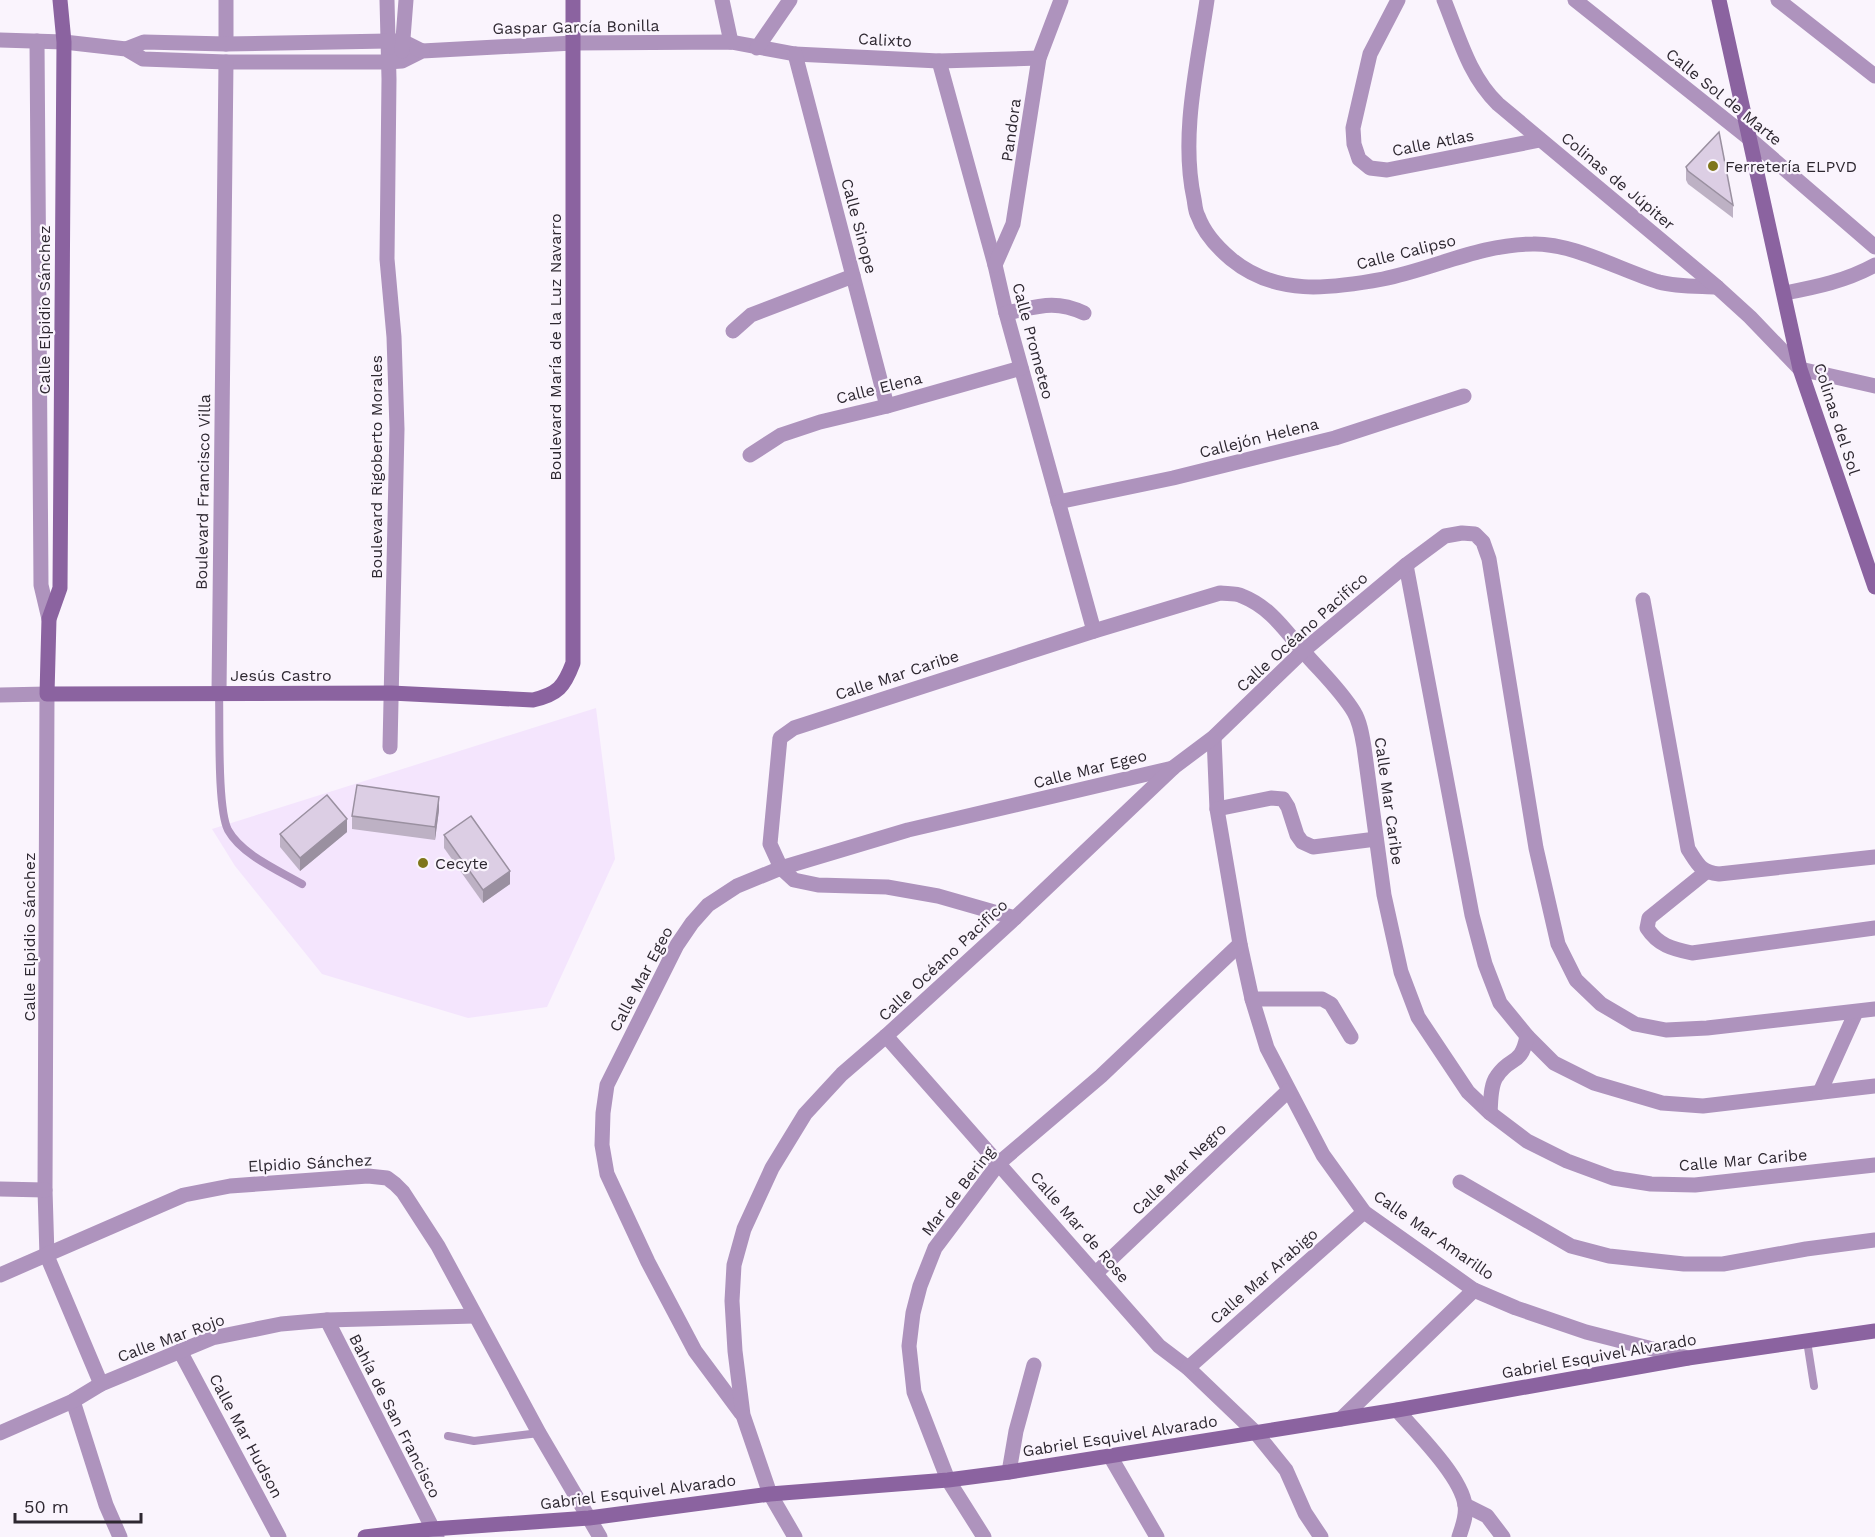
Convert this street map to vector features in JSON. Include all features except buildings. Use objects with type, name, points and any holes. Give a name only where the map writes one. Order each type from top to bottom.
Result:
[{"type":"street","name":"Calle Elpidio Sánchez","points":[[49,619],[60,588],[64,42],[60,0]]},
{"type":"street","points":[[226,0],[226,44]]},
{"type":"street","name":"Boulevard Rigoberto Morales","points":[[387,0],[395,41],[395,62],[389,80],[387,259],[394,337],[397,429],[390,747]]},
{"type":"street","name":"Boulevard Rigoberto Morales","points":[[395,41],[406,0]]},
{"type":"street","name":"Boulevard María de la Luz Navarro","points":[[559,690],[568,677],[573,663],[573,0]]},
{"type":"street","points":[[722,0],[730,42]]},
{"type":"street","points":[[756,48],[790,0]]},
{"type":"street","name":"Pandora","points":[[995,265],[1013,224],[1039,58],[1060,0]]},
{"type":"street","name":"Calle Calipso","points":[[1207,0],[1189,132],[1190,179],[1198,216],[1217,247],[1243,269],[1273,283],[1304,287],[1385,278],[1496,247],[1534,244],[1557,247],[1587,256],[1661,283],[1717,287]]},
{"type":"street","name":"Calle Atlas","points":[[1398,0],[1370,54],[1353,128],[1353,144],[1359,159],[1370,168],[1388,170],[1540,140]]},
{"type":"street","name":"Colinas de Júpiter","points":[[1444,0],[1472,72],[1483,90],[1717,287],[1750,317],[1800,369]]},
{"type":"street","name":"Calle Sol de Marte","points":[[1575,0],[1751,140],[1875,247]]},
{"type":"street","name":"Colinas del Sol","points":[[1719,0],[1800,369],[1875,587]]},
{"type":"street","points":[[1778,0],[1875,76]]},
{"type":"street","name":"Gaspar García Bonilla","points":[[0,40],[64,42],[126,49],[144,59],[226,62],[395,62],[422,51],[573,43],[730,42]]},
{"type":"street","name":"Calle Elpidio Sánchez","points":[[37,41],[41,585],[49,619],[45,1190],[47,1256]]},
{"type":"street","name":"Gaspar García Bonilla","points":[[126,49],[144,42],[226,44],[395,41],[422,51]]},
{"type":"street","name":"Calixto","points":[[730,42],[795,54],[939,61],[1039,58]]},
{"type":"street","name":"Calle Sinope","points":[[795,54],[887,406]]},
{"type":"street","name":"Calle Prometeo","points":[[939,61],[1094,631]]},
{"type":"street","name":"Boulevard Francisco Villa","points":[[219,693],[226,62]]},
{"type":"street","points":[[1785,293],[1833,284],[1862,273],[1875,265]]},
{"type":"street","points":[[733,331],[751,315],[853,276]]},
{"type":"street","points":[[1006,313],[1050,305],[1068,305],[1084,313]]},
{"type":"street","name":"Calle Elena","points":[[750,455],[782,435],[820,422],[887,406],[1021,368]]},
{"type":"street","points":[[1800,369],[1875,386]]},
{"type":"street","name":"Callejón Helena","points":[[1058,502],[1173,478],[1335,438],[1464,396]]},
{"type":"street","name":"Calle Océano Pacifico","points":[[795,1537],[770,1494],[743,1415],[735,1351],[732,1301],[734,1265],[744,1229],[772,1168],[805,1113],[842,1074],[1015,918],[1174,767],[1214,737],[1303,651],[1406,565],[1446,536],[1462,533],[1474,534],[1483,542],[1489,559],[1536,848],[1558,944],[1576,980],[1601,1004],[1635,1024],[1666,1030],[1707,1028],[1856,1012]]},
{"type":"street","points":[[1406,565],[1472,915],[1485,964],[1500,1003],[1527,1036],[1554,1063],[1584,1078],[1629,1094],[1662,1102],[1703,1106],[1875,1086]]},
{"type":"street","name":"Calle Mar Caribe","points":[[781,868],[770,844],[780,738],[794,728],[1094,631],[1220,593],[1241,595],[1278,620],[1303,651],[1333,682],[1354,712],[1360,728],[1384,895],[1401,972],[1418,1017],[1468,1092],[1490,1113],[1527,1141],[1567,1161],[1613,1178],[1651,1184],[1695,1185],[1875,1165]]},
{"type":"street","points":[[1643,600],[1688,849],[1698,865],[1707,872],[1719,874],[1875,857]]},
{"type":"street","name":"Jesús Castro","points":[[0,695],[391,693],[533,700],[559,690]]},
{"type":"street","name":"Calle Mar Amarillo","points":[[1214,737],[1217,809],[1240,944],[1252,999],[1267,1048],[1323,1155],[1364,1212],[1474,1290],[1516,1308],[1586,1332],[1688,1358]]},
{"type":"street","name":"Calle Mar Egeo","points":[[743,1415],[695,1352],[620,1206],[607,1174],[602,1145],[607,1085],[677,945],[708,905],[737,886],[781,868],[908,830],[1174,767]]},
{"type":"street","points":[[1217,809],[1271,798],[1282,799],[1288,807],[1297,835],[1302,842],[1313,847],[1376,839]]},
{"type":"street","points":[[781,868],[794,880],[818,885],[887,887],[938,896],[1015,918]]},
{"type":"street","points":[[1707,872],[1649,918],[1647,928],[1654,939],[1670,948],[1692,953],[1875,928]]},
{"type":"street","name":"Mar de Bering","points":[[984,1537],[948,1480],[914,1392],[909,1346],[913,1313],[920,1286],[935,1248],[999,1163],[1101,1076],[1240,944]]},
{"type":"street","points":[[1252,999],[1322,999],[1331,1004],[1351,1037]]},
{"type":"street","points":[[1820,1092],[1856,1012],[1875,1009]]},
{"type":"street","name":"Calle Mar de Rose","points":[[886,1036],[1159,1346],[1188,1368],[1256,1433],[1286,1470],[1305,1513],[1321,1537]]},
{"type":"street","points":[[1490,1113],[1495,1078],[1503,1068],[1518,1059],[1524,1051],[1527,1036]]},
{"type":"street","name":"Calle Mar Negro","points":[[1096,1273],[1288,1091]]},
{"type":"street","name":"Elpidio Sánchez","points":[[0,1275],[184,1196],[204,1190],[230,1186],[378,1176],[387,1178],[403,1192],[438,1246],[539,1434],[600,1537]]},
{"type":"street","points":[[1460,1182],[1571,1245],[1609,1256],[1684,1264],[1723,1264],[1806,1248],[1875,1240]]},
{"type":"street","points":[[0,1189],[45,1190]]},
{"type":"street","name":"Calle Mar Arabigo","points":[[1188,1368],[1364,1212]]},
{"type":"street","points":[[47,1256],[101,1384]]},
{"type":"street","points":[[1341,1419],[1474,1290]]},
{"type":"street","name":"Calle Mar Rojo","points":[[0,1433],[73,1401],[101,1384],[212,1338],[281,1324],[327,1320],[475,1316]]},
{"type":"street","name":"Bahía de San Francisco","points":[[327,1320],[434,1533]]},
{"type":"street","name":"Gabriel Esquivel Alvarado","points":[[365,1537],[434,1533],[589,1518],[770,1494],[948,1480],[1009,1472],[1397,1410],[1688,1358],[1875,1331]]},
{"type":"street","name":"Calle Mar Hudson","points":[[180,1351],[279,1537]]},
{"type":"street","points":[[1009,1472],[1016,1431],[1034,1365]]},
{"type":"street","points":[[73,1401],[106,1505],[120,1537]]},
{"type":"street","points":[[1397,1410],[1458,1483],[1465,1505],[1464,1521],[1459,1537]]},
{"type":"street","points":[[1110,1456],[1157,1537]]},
{"type":"street","points":[[1465,1505],[1487,1516],[1503,1537]]},
{"type":"lane","name":"Boulevard Francisco Villa","points":[[219,693],[222,806],[228,830],[249,853],[302,884]]},
{"type":"lane","points":[[1807,1341],[1814,1386]]},
{"type":"lane","points":[[448,1436],[474,1441],[539,1434]]},
{"type":"shaded area","name":"Cecyte","points":[[596,708],[615,859],[547,1007],[468,1018],[322,974],[235,866],[212,829]]},
{"type":"place","name":"Ferretería ELPVD","points":[[1713,166]]},
{"type":"place","name":"Cecyte","points":[[423,863]]}]
